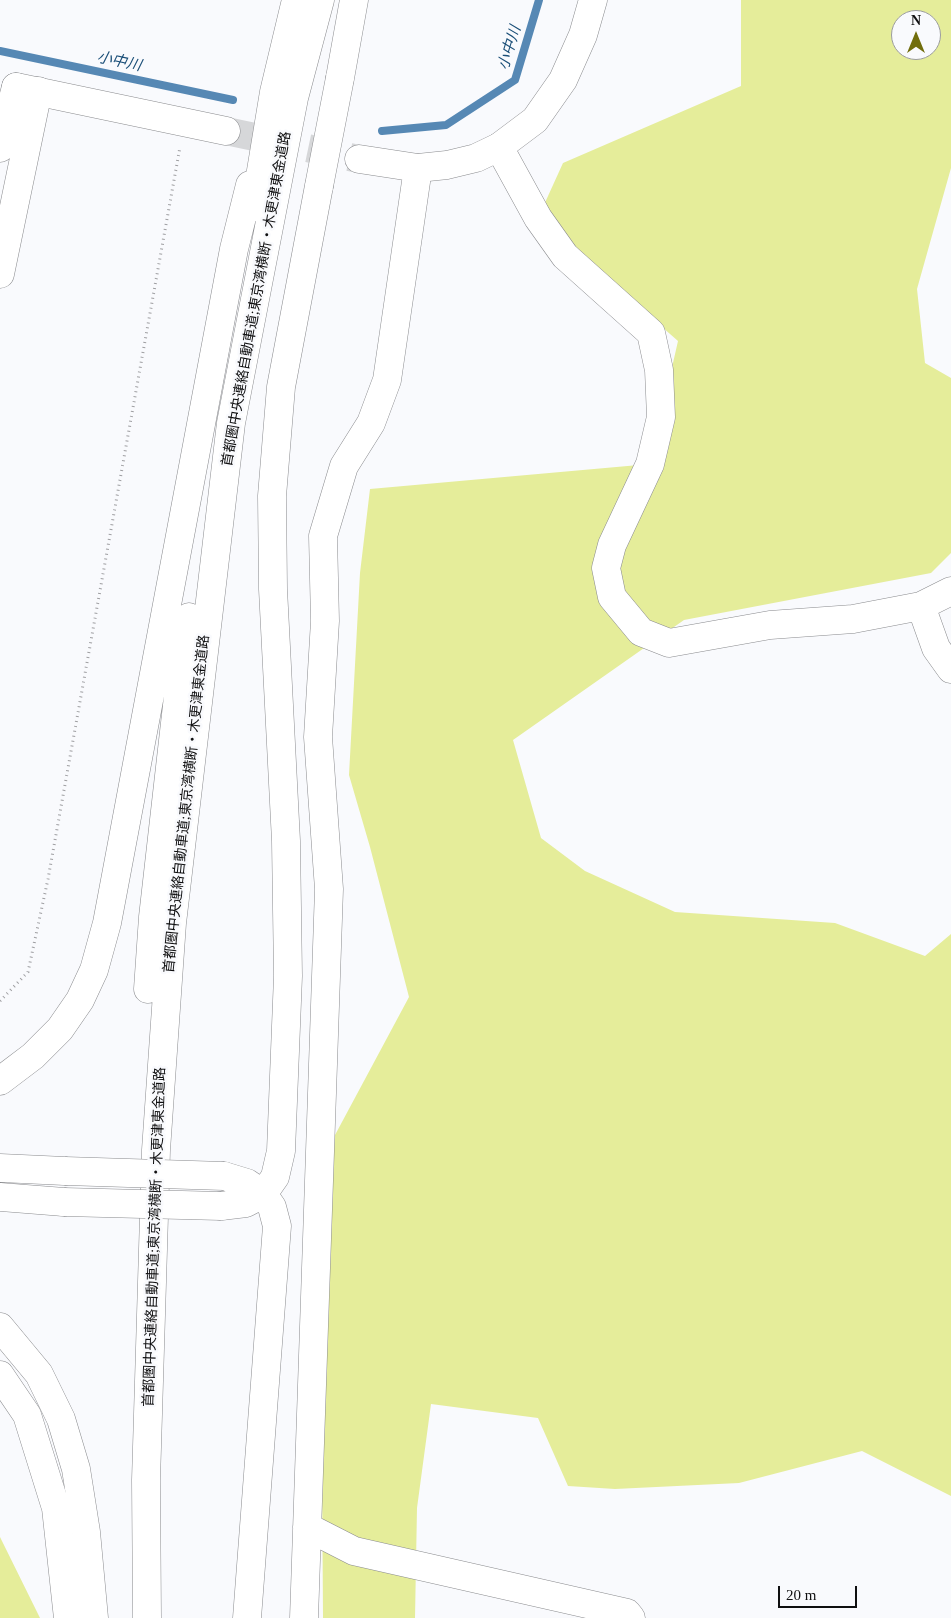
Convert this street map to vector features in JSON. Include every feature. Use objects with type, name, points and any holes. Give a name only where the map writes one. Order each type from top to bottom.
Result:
[{"type":"main road","name":"首都圏中央連絡自動車道;東京湾横断・木更津東金道路","points":[[132,1618],[130,1477],[138,1150],[153,917],[180,679],[274,92],[296,0]]},
{"type":"main road","name":"首都圏中央連絡自動車道;東京湾横断・木更津東金道路","points":[[147,1618],[146,1480],[156,1150],[173,913],[231,423],[294,98],[320,0]]},
{"type":"main road","points":[[0,1197],[64,1202],[221,1206],[246,1203],[263,1194],[275,1177],[281,1151],[288,976],[286,841],[272,589],[272,496],[282,387],[354,0]]},
{"type":"main road","points":[[359,159],[418,168],[447,166],[476,158],[499,147],[535,120],[563,80],[583,35],[593,0]]},
{"type":"main road","points":[[18,87],[226,131]]},
{"type":"main road","points":[[0,148],[18,87]]},
{"type":"main road","points":[[0,274],[18,87]]},
{"type":"main road","points":[[0,1081],[33,1056],[60,1029],[80,1000],[94,970],[107,924],[234,249],[274,92]]},
{"type":"main road","points":[[499,147],[538,218],[564,256],[651,333],[659,370],[661,417],[650,464],[612,545],[606,568],[612,597],[641,632],[668,643],[770,625],[853,619],[921,606],[951,591]]},
{"type":"main road","points":[[304,1618],[329,888],[318,737],[325,621],[322,536],[344,466],[371,423],[387,380],[418,168]]},
{"type":"main road","points":[[921,606],[936,648],[951,670]]},
{"type":"main road","points":[[0,1168],[224,1176],[247,1183],[263,1194],[272,1207],[277,1226],[276,1249],[247,1618]]},
{"type":"main road","points":[[0,1327],[40,1374],[61,1419],[76,1469],[86,1532],[94,1618]]},
{"type":"main road","points":[[0,1375],[27,1415],[56,1508],[68,1618]]},
{"type":"main road","points":[[307,1527],[354,1551],[627,1613],[631,1618]]},
{"type":"path","points":[[0,1001],[28,972],[48,879],[184,122]]},
{"type":"green space","points":[[741,0],[951,0],[951,168],[917,289],[925,363],[951,378],[951,553],[931,573],[684,620],[513,740],[541,838],[585,871],[675,912],[835,923],[925,956],[951,934],[951,1496],[862,1451],[739,1483],[615,1489],[568,1486],[538,1418],[431,1404],[417,1508],[415,1618],[323,1618],[320,1163],[409,997],[349,775],[360,573],[370,489],[650,464],[678,341],[538,218],[563,163],[741,86]]},
{"type":"green space","points":[[0,1537],[40,1618],[0,1618]]},
{"type":"waterway","name":"小中川","points":[[382,131],[446,125],[515,80],[539,0]]},
{"type":"waterway","name":"小中川","points":[[0,51],[233,100]]},
{"type":"tunnel","points":[[226,131],[359,159]]}]
